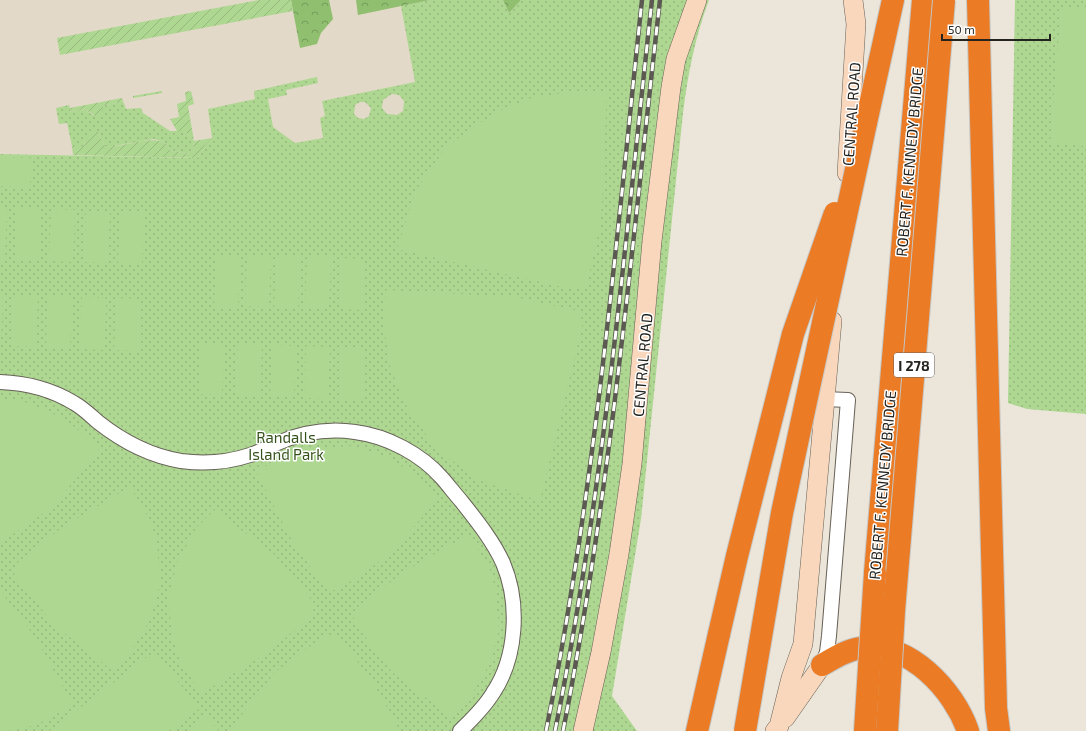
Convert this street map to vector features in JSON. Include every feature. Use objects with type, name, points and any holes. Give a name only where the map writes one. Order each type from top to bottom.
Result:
[{"type":"highway","points":[[745,731],[782,513],[893,0]]},
{"type":"highway","name":"ROBERT F. KENNEDY BRIDGE","points":[[865,731],[875,573],[923,0]]},
{"type":"highway","name":"ROBERT F. KENNEDY BRIDGE","points":[[887,731],[894,611],[944,0]]},
{"type":"highway","points":[[978,0],[996,708],[999,731]]},
{"type":"highway","points":[[697,731],[737,556],[793,334],[866,123]]},
{"type":"highway","points":[[822,665],[845,653],[862,648],[882,649],[902,655],[924,671],[944,689],[960,710],[968,731]]},
{"type":"street","name":"CENTRAL ROAD","points":[[583,731],[602,652],[619,554],[632,464],[637,424],[652,241],[671,87],[676,59],[696,0]]},
{"type":"street","name":"CENTRAL ROAD","points":[[777,728],[791,678],[804,644],[824,399],[850,144],[856,24],[854,0]]},
{"type":"street","points":[[0,382],[26,384],[43,388],[74,403],[114,433],[135,446],[182,461],[212,462],[235,459],[309,433],[341,431],[355,432],[392,443],[421,459],[442,477],[489,539],[503,562],[511,587],[514,618],[507,665],[493,693],[481,710],[460,731]]},
{"type":"street","name":"CENTRAL ROAD","points":[[777,728],[822,665],[829,636],[848,400],[824,399]]},
{"type":"shaded area","points":[[0,0],[521,0],[448,87],[407,145],[258,159],[0,154]]},
{"type":"green space","points":[[259,0],[291,0],[293,11],[60,55],[57,38]]},
{"type":"green space","points":[[291,0],[329,0],[333,19],[321,33],[317,44],[300,48]]},
{"type":"green space","points":[[356,0],[430,0],[358,15]]},
{"type":"green space","name":"Randalls Island Park","points":[[430,0],[503,0],[509,13],[521,0],[709,0],[696,42],[685,98],[641,519],[612,696],[637,731],[0,731],[0,154],[198,158],[205,145],[212,138],[208,109],[255,99],[254,91],[317,77],[318,83],[286,90],[287,95],[268,99],[273,127],[295,143],[323,138],[320,118],[325,116],[322,101],[415,82],[401,6]],"holes":[[[392,94],[399,95],[404,101],[403,111],[397,115],[387,114],[382,108],[383,100]],[[360,102],[365,102],[371,108],[369,116],[364,119],[358,118],[354,114],[355,105]]]},
{"type":"green space","points":[[503,0],[521,0],[509,13]]},
{"type":"green space","points":[[1015,0],[1086,0],[1086,414],[1027,409],[1008,403]]},
{"type":"green space","points":[[1061,7],[1086,9],[1086,146],[1050,144]]},
{"type":"green space","points":[[162,91],[162,93],[133,98],[133,96]]},
{"type":"green space","points":[[191,91],[194,104],[188,106],[194,141],[186,133],[177,131],[170,119],[179,117],[177,104],[186,101],[185,92]]},
{"type":"green space","points":[[574,92],[607,93],[601,221],[587,285],[575,290],[397,249],[416,190],[447,146],[496,112],[534,97]]},
{"type":"green space","points":[[122,98],[123,101],[103,106],[102,114],[98,117],[84,109],[71,112],[70,108]]},
{"type":"green space","points":[[123,101],[126,109],[141,108],[143,113],[170,131],[180,131],[186,133],[194,141],[193,149],[187,154],[170,150],[164,142],[154,139],[108,147],[105,146],[98,132],[85,142],[84,146],[72,146],[67,123],[59,124],[56,108],[69,105],[71,112],[84,109],[93,115],[103,106]]},
{"type":"green space","points":[[92,131],[98,132],[105,146],[149,140],[164,142],[170,150],[187,154],[193,149],[194,141],[212,138],[205,145],[198,158],[73,155],[72,146],[84,146],[88,134]]},
{"type":"green space","points":[[0,157],[32,158],[30,188],[0,186]]},
{"type":"green space","points":[[0,208],[7,208],[5,259],[0,259]]},
{"type":"green space","points":[[17,208],[41,209],[39,261],[15,260]]},
{"type":"green space","points":[[51,209],[75,210],[73,262],[49,261]]},
{"type":"green space","points":[[86,211],[110,211],[108,263],[84,262]]},
{"type":"green space","points":[[120,212],[144,213],[142,264],[118,264]]},
{"type":"green space","points":[[216,255],[240,256],[238,308],[214,307]]},
{"type":"green space","points":[[247,255],[271,256],[269,307],[245,306]]},
{"type":"green space","points":[[307,256],[331,257],[329,308],[305,308]]},
{"type":"green space","points":[[276,257],[300,257],[298,309],[274,308]]},
{"type":"green space","points":[[341,258],[365,259],[363,310],[339,309]]},
{"type":"green space","points":[[386,290],[515,297],[578,311],[583,323],[540,501],[481,481],[437,450],[403,401],[389,363],[384,323]]},
{"type":"green space","points":[[0,294],[3,294],[1,346],[0,346]]},
{"type":"green space","points":[[13,295],[38,296],[36,347],[11,346]]},
{"type":"green space","points":[[47,296],[72,297],[70,349],[46,348]]},
{"type":"green space","points":[[82,297],[106,298],[105,350],[80,349]]},
{"type":"green space","points":[[116,298],[141,299],[139,351],[114,350]]},
{"type":"green space","points":[[200,343],[224,343],[222,395],[199,394]]},
{"type":"green space","points":[[238,344],[262,345],[260,396],[236,396]]},
{"type":"green space","points":[[273,345],[296,346],[294,397],[270,396]]},
{"type":"green space","points":[[306,346],[330,347],[328,399],[305,398]]},
{"type":"green space","points":[[341,348],[365,348],[363,400],[339,399]]},
{"type":"green space","points":[[16,399],[52,413],[72,425],[100,451],[51,508],[0,543],[0,400]]},
{"type":"green space","points":[[354,446],[388,457],[422,479],[439,498],[390,554],[337,591],[324,587],[291,539],[256,471],[290,453],[311,448]]},
{"type":"green space","points":[[130,487],[150,520],[157,541],[160,584],[151,618],[131,652],[113,671],[54,625],[14,574],[18,562],[64,526]]},
{"type":"green space","points":[[214,510],[274,554],[315,604],[312,616],[267,653],[201,694],[180,661],[173,641],[168,598],[177,563],[196,528]]},
{"type":"green space","points":[[469,534],[489,567],[495,587],[499,630],[489,665],[469,699],[451,717],[392,672],[353,621],[356,608],[402,573]]},
{"type":"green space","points":[[0,590],[35,637],[73,705],[30,726],[21,729],[0,731]]},
{"type":"green space","points":[[327,634],[340,637],[374,684],[400,731],[229,731],[275,672]]},
{"type":"green space","points":[[155,651],[199,709],[169,731],[49,731]]},
{"type":"green space","points":[[206,716],[219,731],[187,731]]},
{"type":"railway","points":[[546,731],[578,549],[603,367],[642,0]]},
{"type":"railway","points":[[555,731],[572,640],[600,458],[612,367],[652,0]]},
{"type":"railway","points":[[563,731],[580,640],[607,458],[630,275],[660,0]]}]
